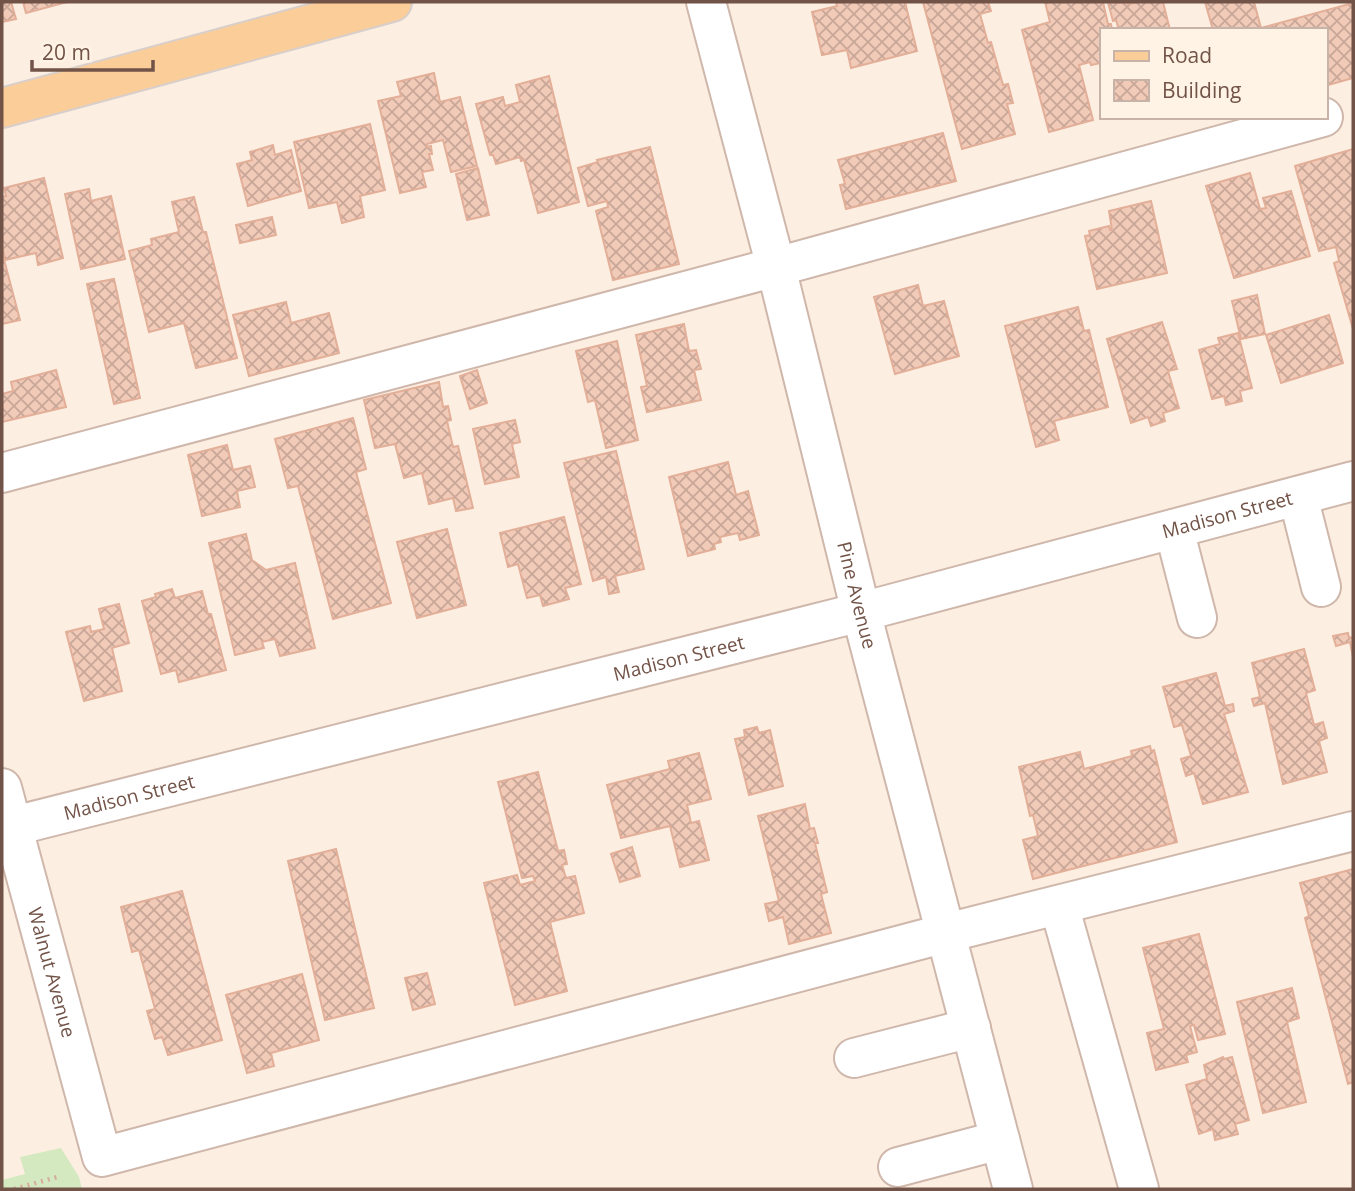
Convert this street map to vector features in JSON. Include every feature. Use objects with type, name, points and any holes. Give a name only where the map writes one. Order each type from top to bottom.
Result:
[{"type":"main road","points":[[2,108],[392,2]]},
{"type":"street","name":"Pine Avenue","points":[[706,2],[776,267],[861,612],[1013,1189]]},
{"type":"street","points":[[1327,116],[1353,109]]},
{"type":"street","points":[[2,473],[776,267],[1317,119]]},
{"type":"street","name":"Madison Street","points":[[7,827],[861,612],[1353,481]]},
{"type":"street","points":[[1298,496],[1321,587]]},
{"type":"street","points":[[1174,529],[1196,618]]},
{"type":"street","name":"Walnut Avenue","points":[[2,788],[7,827],[102,1157],[946,933]]},
{"type":"street","points":[[946,933],[1353,831]]},
{"type":"street","points":[[1059,905],[1139,1189]]},
{"type":"street","points":[[854,1058],[971,1028]]},
{"type":"street","points":[[898,1167],[1000,1140]]},
{"type":"path","points":[[14,1189],[61,1176]]},
{"type":"green space","points":[[61,1148],[79,1177],[82,1189],[2,1189],[2,1180],[25,1174],[20,1157]]},
{"type":"building","points":[[2,2],[11,2],[16,19],[2,22]]},
{"type":"building","points":[[23,2],[67,2],[26,13]]},
{"type":"building","points":[[836,2],[905,2],[917,51],[851,68],[847,50],[822,55],[812,12],[837,6]]},
{"type":"building","points":[[923,2],[988,2],[991,11],[980,14],[1003,85],[1008,84],[1013,103],[1007,104],[1015,134],[962,149]]},
{"type":"building","points":[[1045,2],[1103,2],[1108,24],[1111,24],[1112,28],[1100,28],[1100,63],[1079,65],[1093,120],[1049,132],[1022,30],[1050,22]]},
{"type":"building","points":[[1163,2],[1170,28],[1118,28],[1116,20],[1113,21],[1108,3]]},
{"type":"building","points":[[1205,2],[1254,2],[1261,28],[1212,28]]},
{"type":"building","points":[[1353,3],[1353,78],[1327,85],[1327,28],[1261,28]]},
{"type":"building","points":[[434,73],[440,102],[460,97],[477,166],[451,172],[443,140],[427,144],[427,147],[431,146],[432,154],[429,154],[433,170],[422,172],[426,187],[400,193],[378,101],[401,96],[397,82]]},
{"type":"building","points":[[549,76],[579,202],[538,213],[524,160],[521,161],[520,157],[496,164],[493,155],[490,155],[476,104],[503,97],[505,106],[520,102],[516,85]]},
{"type":"building","points":[[370,124],[385,190],[360,196],[364,217],[342,223],[337,202],[309,208],[294,142]]},
{"type":"building","points":[[943,133],[956,181],[846,209],[840,185],[845,184],[838,160]]},
{"type":"building","points":[[273,145],[275,155],[291,150],[301,191],[248,206],[237,164],[252,160],[250,152]]},
{"type":"building","points":[[650,147],[679,264],[613,280],[596,211],[608,207],[607,201],[588,206],[578,168],[598,162],[597,160]]},
{"type":"building","points":[[1353,149],[1353,329],[1334,263],[1339,261],[1336,247],[1319,251],[1295,166]]},
{"type":"building","points":[[478,168],[489,215],[467,220],[456,174]]},
{"type":"building","points":[[1250,173],[1260,209],[1266,208],[1263,198],[1291,191],[1310,256],[1234,278],[1206,186]]},
{"type":"building","points":[[44,178],[63,258],[38,265],[36,253],[5,260],[2,245],[2,197],[6,196],[4,188]]},
{"type":"building","points":[[89,189],[91,201],[111,196],[125,259],[81,269],[65,194]]},
{"type":"building","points":[[194,197],[203,232],[206,232],[237,358],[196,368],[184,323],[149,332],[129,251],[152,245],[151,239],[179,232],[172,202]]},
{"type":"building","points":[[1151,201],[1167,273],[1097,289],[1085,236],[1090,235],[1089,231],[1109,226],[1112,230],[1109,211]]},
{"type":"building","points":[[272,217],[276,235],[240,243],[236,225]]},
{"type":"building","points":[[2,252],[20,320],[2,324]]},
{"type":"building","points":[[114,279],[140,398],[114,404],[87,284]]},
{"type":"building","points":[[918,285],[923,306],[944,301],[959,356],[895,374],[874,297]]},
{"type":"building","points":[[1257,295],[1265,334],[1241,339],[1232,301]]},
{"type":"building","points":[[286,302],[291,323],[329,313],[339,353],[249,376],[233,315]]},
{"type":"building","points":[[1078,307],[1084,331],[1089,330],[1108,407],[1054,421],[1059,440],[1036,447],[1005,326]]},
{"type":"building","points":[[1329,315],[1343,363],[1281,383],[1266,335]]},
{"type":"building","points":[[1162,322],[1177,369],[1168,371],[1179,408],[1163,413],[1165,421],[1151,426],[1148,417],[1131,423],[1107,339]]},
{"type":"building","points":[[684,324],[689,351],[696,350],[701,369],[694,370],[701,400],[647,412],[641,387],[647,386],[636,335]]},
{"type":"building","points":[[1238,333],[1252,388],[1240,391],[1242,401],[1226,405],[1224,396],[1212,399],[1199,350],[1220,344],[1218,338]]},
{"type":"building","points":[[617,341],[638,440],[606,448],[595,400],[588,402],[576,351]]},
{"type":"building","points":[[56,370],[66,407],[2,422],[2,394],[13,391],[11,382]]},
{"type":"building","points":[[477,370],[487,403],[470,409],[460,376]]},
{"type":"building","points":[[439,382],[443,407],[448,406],[451,420],[447,421],[453,447],[458,446],[473,508],[456,511],[453,498],[429,504],[422,473],[404,478],[395,444],[375,448],[364,400]]},
{"type":"building","points":[[353,418],[366,469],[356,472],[391,603],[333,619],[298,486],[288,488],[275,439]]},
{"type":"building","points":[[515,420],[520,442],[512,444],[519,477],[485,484],[473,429]]},
{"type":"building","points":[[227,445],[233,470],[250,466],[255,487],[237,491],[240,507],[202,516],[188,455]]},
{"type":"building","points":[[616,451],[644,569],[615,576],[619,592],[609,594],[606,577],[593,581],[564,463]]},
{"type":"building","points":[[728,462],[736,495],[748,491],[759,535],[740,540],[738,533],[720,537],[721,542],[714,544],[715,549],[688,556],[669,477]]},
{"type":"building","points":[[564,517],[581,584],[565,588],[569,599],[543,606],[540,595],[527,598],[518,564],[508,567],[500,533]]},
{"type":"building","points":[[447,529],[466,605],[417,618],[397,542]]},
{"type":"building","points":[[246,534],[252,560],[266,570],[295,563],[315,648],[280,656],[275,639],[262,642],[264,648],[235,655],[209,543]]},
{"type":"building","points":[[172,589],[175,598],[202,591],[226,670],[179,682],[176,670],[161,674],[142,601]]},
{"type":"building","points":[[119,604],[129,643],[112,648],[122,691],[84,701],[66,632],[90,626],[91,632],[104,629],[99,609]]},
{"type":"building","points":[[1348,633],[1349,638],[1353,637],[1353,657],[1350,642],[1336,646],[1333,636]]},
{"type":"building","points":[[1304,649],[1315,690],[1306,693],[1314,725],[1323,722],[1327,738],[1319,741],[1327,772],[1283,784],[1265,703],[1254,706],[1252,699],[1260,697],[1252,663]]},
{"type":"building","points":[[1216,673],[1225,706],[1233,704],[1234,711],[1224,714],[1248,792],[1203,804],[1194,773],[1186,776],[1181,759],[1191,756],[1182,725],[1174,727],[1163,687]]},
{"type":"building","points":[[757,727],[759,733],[770,730],[783,786],[749,795],[735,739],[745,737],[744,730]]},
{"type":"building","points":[[1150,746],[1151,751],[1154,750],[1177,842],[1033,879],[1023,840],[1038,836],[1033,815],[1030,816],[1019,767],[1080,752],[1084,769],[1132,756],[1131,751]]},
{"type":"building","points":[[699,753],[711,799],[687,805],[691,823],[699,821],[709,860],[680,867],[670,826],[621,838],[607,785],[670,769],[668,761]]},
{"type":"building","points":[[538,772],[558,851],[564,850],[567,864],[562,865],[566,878],[575,876],[584,913],[550,922],[567,991],[515,1005],[484,883],[517,875],[520,885],[535,881],[533,876],[522,878],[498,782]]},
{"type":"building","points":[[805,804],[810,829],[814,828],[818,843],[815,843],[827,892],[821,894],[831,933],[789,944],[783,917],[769,921],[765,904],[779,901],[758,816]]},
{"type":"building","points":[[632,847],[640,876],[620,882],[611,854]]},
{"type":"building","points":[[336,849],[374,1008],[325,1020],[288,861]]},
{"type":"building","points":[[1353,869],[1353,1082],[1348,1084],[1305,918],[1309,916],[1300,883]]},
{"type":"building","points":[[182,891],[222,1040],[168,1055],[162,1037],[155,1039],[147,1011],[155,1009],[139,950],[132,952],[121,907]]},
{"type":"building","points":[[1199,934],[1225,1034],[1198,1040],[1194,1025],[1190,1026],[1197,1052],[1186,1055],[1188,1062],[1156,1070],[1147,1033],[1164,1029],[1143,948]]},
{"type":"building","points":[[427,973],[435,1004],[413,1010],[405,978]]},
{"type":"building","points":[[302,974],[319,1040],[271,1053],[274,1066],[247,1073],[226,995]]},
{"type":"building","points":[[1292,988],[1299,1018],[1287,1022],[1306,1102],[1263,1113],[1237,1002]]},
{"type":"building","points":[[1223,1057],[1232,1057],[1249,1120],[1235,1124],[1238,1134],[1215,1140],[1213,1129],[1199,1134],[1186,1085],[1207,1079],[1204,1065]]}]
